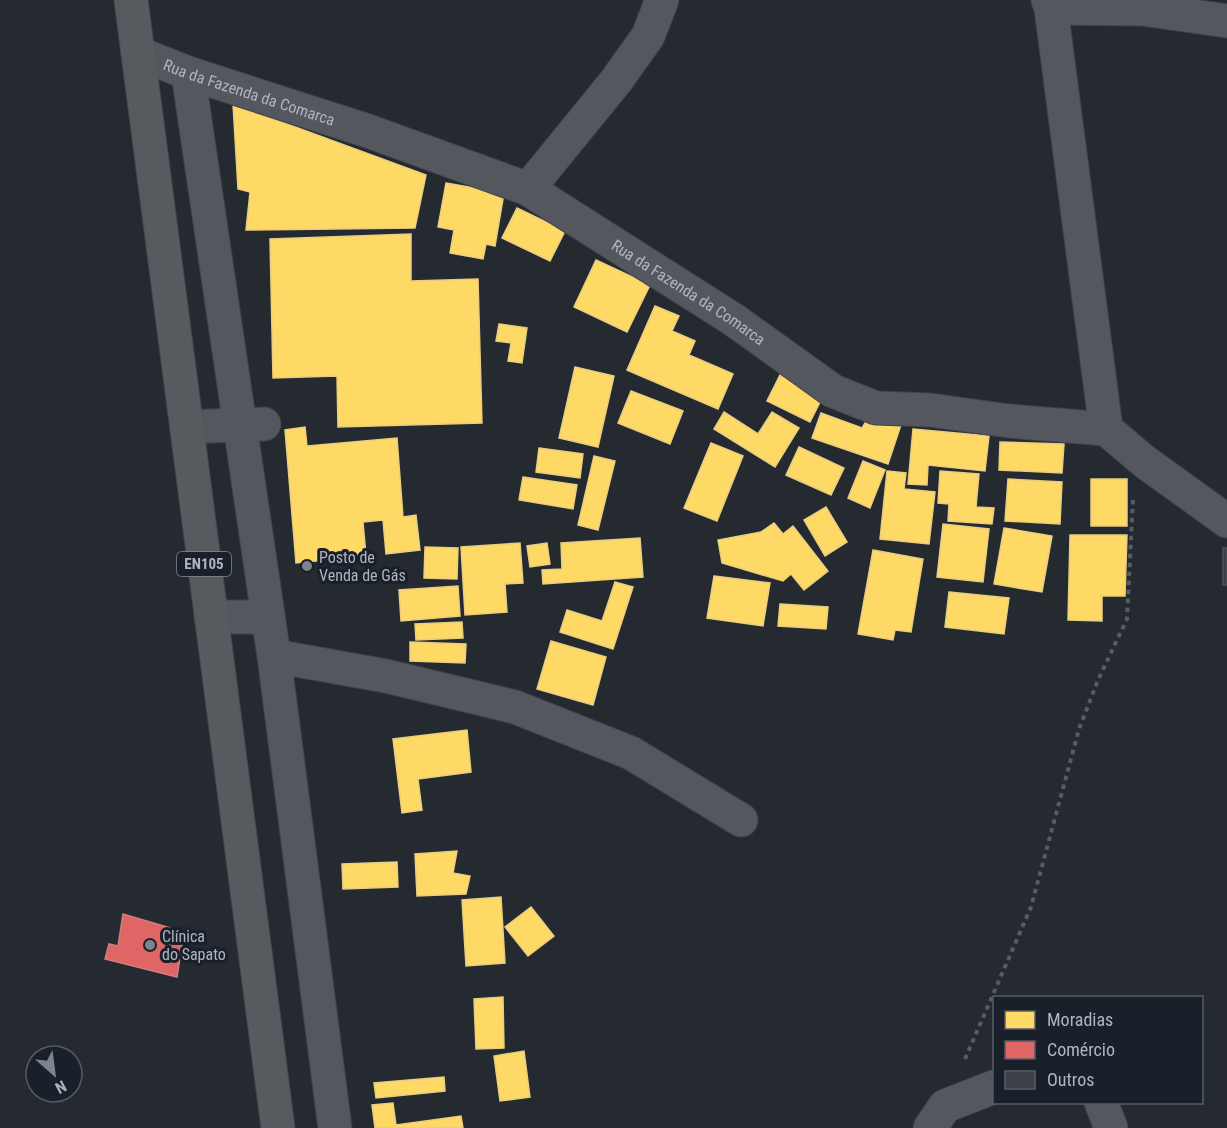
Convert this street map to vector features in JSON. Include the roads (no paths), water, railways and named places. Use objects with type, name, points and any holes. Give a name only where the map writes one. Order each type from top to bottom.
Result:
[{"type":"main road","name":"EN105","points":[[131,0],[278,1128]]},
{"type":"street","points":[[528,189],[616,81],[642,45],[648,36],[662,0]]},
{"type":"street","points":[[1227,21],[1142,9],[1050,4],[1106,429],[1144,462],[1227,521]]},
{"type":"street","name":"Rua da Fazenda da Comarca","points":[[138,53],[188,73],[368,131],[528,189],[734,320],[833,392],[876,408],[930,410],[1106,429]]},
{"type":"street","points":[[188,73],[252,425],[268,616],[335,1128]]},
{"type":"street","points":[[187,427],[252,425]]},
{"type":"street","points":[[211,617],[268,616]]},
{"type":"street","points":[[273,656],[386,676],[515,706],[631,753],[741,820]]},
{"type":"street","points":[[943,1121],[993,1089]]},
{"type":"street","points":[[1102,1104],[1111,1128]]},
{"type":"place","name":"Posto de Venda de Gás","points":[[307,566]]},
{"type":"place","name":"Clínica do Sapato","points":[[150,945]]}]
